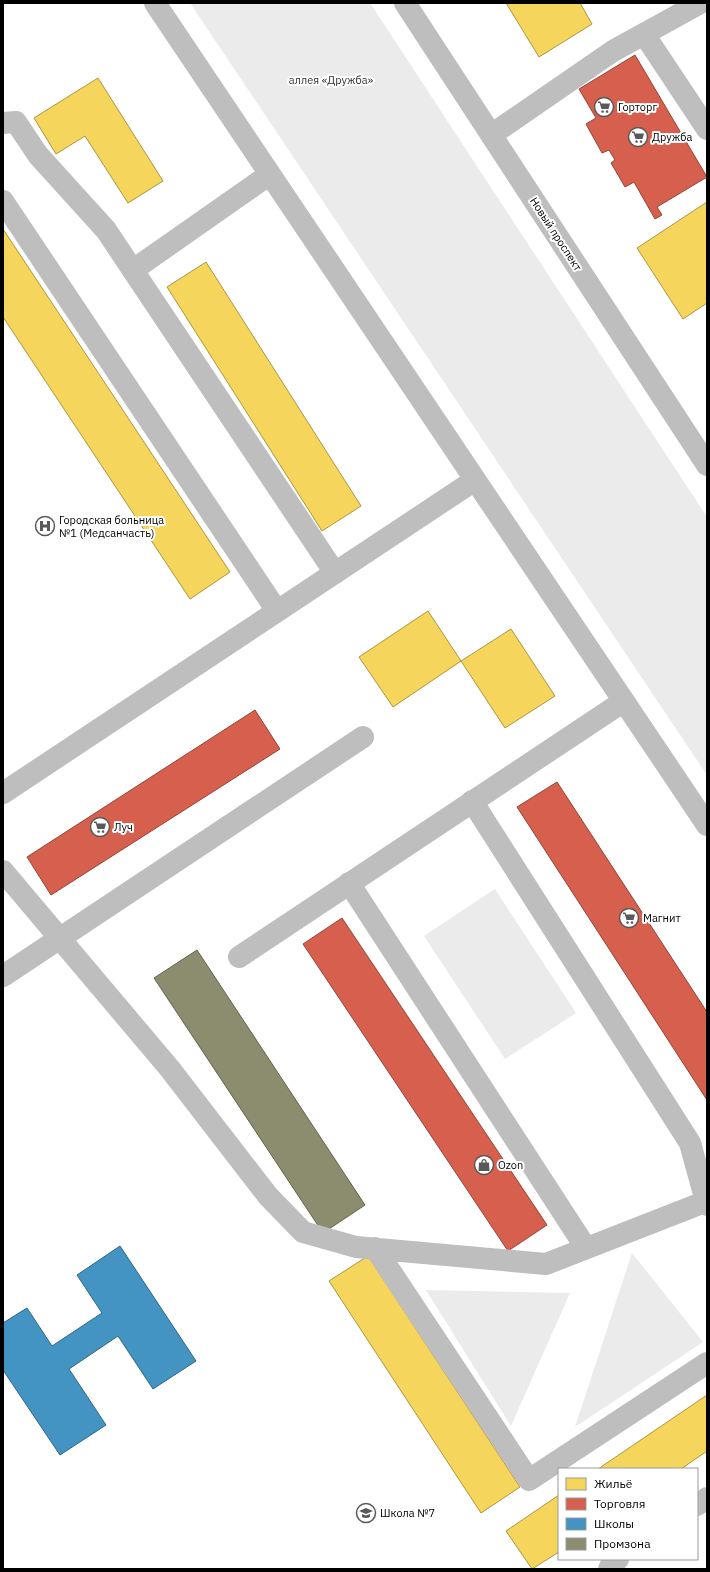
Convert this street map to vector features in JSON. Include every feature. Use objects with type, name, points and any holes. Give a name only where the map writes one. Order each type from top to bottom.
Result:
[{"type":"street","points":[[154,3],[707,825]]},
{"type":"street","name":"Новый проспект","points":[[405,3],[707,465]]},
{"type":"street","points":[[491,135],[613,51],[700,3]]},
{"type":"street","points":[[644,34],[707,129]]},
{"type":"street","points":[[3,123],[16,122],[38,155],[106,230],[335,573]]},
{"type":"street","points":[[133,270],[270,174]]},
{"type":"street","points":[[3,201],[277,611]]},
{"type":"street","points":[[3,793],[475,480]]},
{"type":"street","points":[[239,957],[624,701]]},
{"type":"street","points":[[3,976],[363,737]]},
{"type":"street","points":[[3,871],[170,1070],[268,1196],[303,1232],[356,1247],[546,1264],[706,1203],[690,1143],[472,801]]},
{"type":"street","points":[[349,883],[586,1248]]},
{"type":"street","points":[[375,1248],[530,1480],[707,1363]]},
{"type":"street","points":[[698,1504],[707,1498]]},
{"type":"street","points":[[609,1569],[612,1563],[616,1560]]},
{"type":"green space","name":"аллея «Дружба»","points":[[190,3],[370,3],[707,517],[707,775]]},
{"type":"green space","points":[[495,889],[576,1013],[505,1059],[424,936]]},
{"type":"green space","points":[[632,1253],[703,1342],[575,1427]]},
{"type":"green space","points":[[426,1290],[570,1293],[511,1426]]},
{"type":"building: Жильё","points":[[506,3],[580,3],[592,24],[539,57]]},
{"type":"building: Жильё","points":[[98,78],[163,181],[128,203],[85,136],[56,154],[34,118]]},
{"type":"building: Жильё","points":[[707,202],[707,303],[683,319],[637,248]]},
{"type":"building: Жильё","points":[[3,229],[230,572],[190,599],[3,317]]},
{"type":"building: Жильё","points":[[206,262],[361,506],[322,531],[167,287]]},
{"type":"building: Жильё","points":[[428,611],[461,661],[393,707],[359,657]]},
{"type":"building: Жильё","points":[[511,629],[555,696],[505,728],[461,661]]},
{"type":"building: Жильё","points":[[368,1256],[520,1487],[481,1513],[329,1281]]},
{"type":"building: Жильё","points":[[707,1395],[707,1451],[682,1468],[599,1468]]},
{"type":"building: Жильё","points":[[558,1496],[558,1553],[532,1569],[506,1531]]},
{"type":"building: Торговля","name":"Дружба","points":[[635,55],[707,177],[657,207],[662,215],[655,219],[634,182],[625,187],[611,163],[615,160],[609,150],[602,153],[586,124],[596,118],[579,89]]},
{"type":"building: Торговля","points":[[255,710],[280,749],[51,895],[27,857]]},
{"type":"building: Торговля","points":[[557,782],[707,1012],[707,1100],[517,807]]},
{"type":"building: Торговля","points":[[342,918],[547,1225],[508,1251],[303,944]]},
{"type":"building: Школы","points":[[120,1246],[196,1361],[153,1389],[118,1336],[69,1369],[106,1425],[60,1455],[3,1370],[3,1323],[27,1308],[52,1346],[102,1313],[77,1275]]},
{"type":"building: Промзона","points":[[197,950],[365,1205],[323,1233],[154,978]]},
{"type":"place","name":"Горторг","points":[[604,107]]},
{"type":"place","name":"Дружба","points":[[638,137]]},
{"type":"place","name":"Городская больница №1 (Медсанчасть)","points":[[45,526]]},
{"type":"place","name":"Луч","points":[[100,827]]},
{"type":"place","name":"Магнит","points":[[629,918]]},
{"type":"place","name":"Ozon","points":[[484,1165]]},
{"type":"place","name":"Школа №7","points":[[366,1513]]}]
